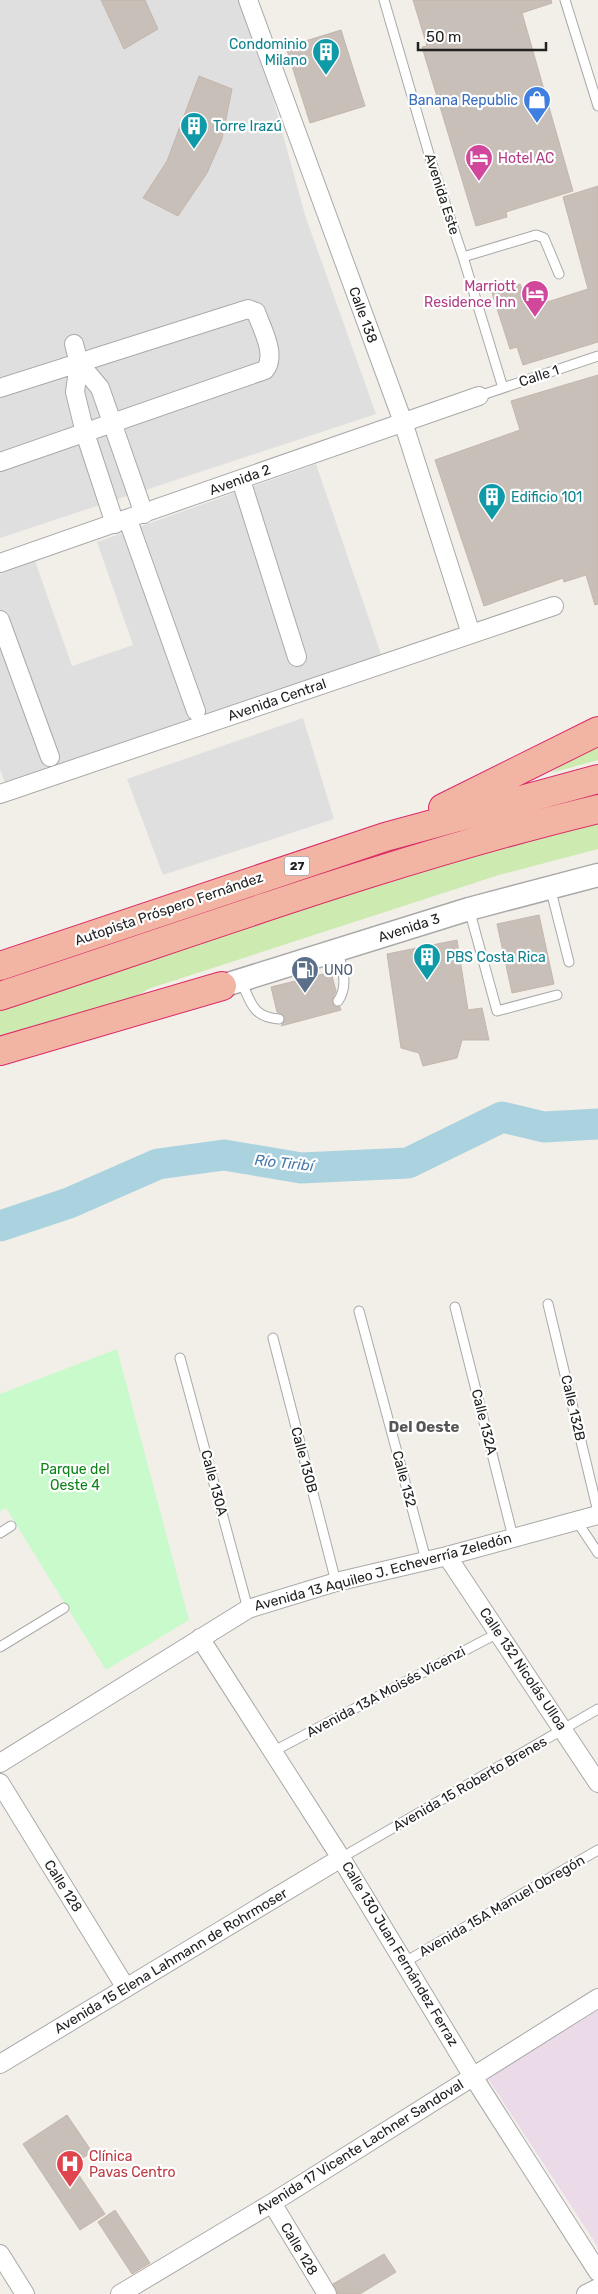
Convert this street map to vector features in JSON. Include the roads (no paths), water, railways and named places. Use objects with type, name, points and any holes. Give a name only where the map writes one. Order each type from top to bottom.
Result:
[{"type":"highway","points":[[385,837],[598,731]]},
{"type":"highway","name":"Autopista Próspero Fernández","points":[[0,966],[385,837],[598,780]]},
{"type":"highway","name":"Autopista Próspero Fernández","points":[[0,996],[407,862],[549,821],[598,809]]},
{"type":"highway","points":[[0,1051],[232,983]]},
{"type":"street","name":"Calle 138","points":[[248,0],[403,422],[471,634]]},
{"type":"street","points":[[0,388],[248,309],[256,312],[270,354],[270,364],[265,370],[0,462]]},
{"type":"street","points":[[74,344],[80,363],[100,388],[112,424],[129,519]]},
{"type":"street","points":[[80,363],[75,392],[85,433],[129,519],[196,711]]},
{"type":"street","name":"Avenida 2","points":[[0,563],[479,396]]},
{"type":"street","points":[[241,480],[297,657]]},
{"type":"street","name":"Avenida Central","points":[[0,794],[554,606]]},
{"type":"street","points":[[0,620],[50,757]]},
{"type":"street","name":"Avenida 3","points":[[232,983],[469,908],[598,875]]},
{"type":"street","name":"Avenida 13 Aquileo J. Echeverría Zeledón","points":[[0,1763],[248,1608],[336,1582],[447,1556],[598,1514]]},
{"type":"street","name":"Calle 132 Nicolás Ulloa","points":[[447,1556],[598,1784]]},
{"type":"street","name":"Calle 130 Juan Fernández Ferraz","points":[[200,1638],[274,1751],[405,1962],[472,2075],[598,2272]]},
{"type":"street","name":"Calle 128","points":[[0,1783],[126,1988]]},
{"type":"street","name":"Avenida 15 Elena Lahmann de Rohrmoser","points":[[0,2064],[341,1858]]},
{"type":"street","name":"Avenida 17 Vicente Lachner Sandoval","points":[[120,2294],[272,2203],[472,2075],[598,1998]]},
{"type":"street","name":"Calle 128","points":[[272,2203],[327,2294]]},
{"type":"street","points":[[0,2254],[25,2294]]},
{"type":"street","points":[[586,2294],[598,2288]]},
{"type":"lane","name":"Avenida Este","points":[[384,0],[431,161],[464,257],[503,388]]},
{"type":"lane","points":[[565,0],[598,106]]},
{"type":"lane","points":[[464,257],[536,235],[544,238],[559,274]]},
{"type":"lane","name":"Calle 1","points":[[479,396],[598,356]]},
{"type":"lane","points":[[550,887],[569,962]]},
{"type":"lane","points":[[469,908],[497,1011],[557,995]]},
{"type":"lane","points":[[338,950],[344,977],[344,990],[338,1002]]},
{"type":"lane","points":[[232,983],[255,1010],[266,1018],[279,1019]]},
{"type":"lane","name":"Calle 132B","points":[[548,1304],[598,1514]]},
{"type":"lane","name":"Calle 132A","points":[[455,1307],[513,1537]]},
{"type":"lane","name":"Calle 132","points":[[359,1312],[426,1560]]},
{"type":"lane","name":"Calle 130B","points":[[273,1338],[336,1582]]},
{"type":"lane","name":"Calle 130A","points":[[180,1358],[248,1608]]},
{"type":"lane","points":[[576,1520],[598,1553]]},
{"type":"lane","points":[[0,1532],[11,1526]]},
{"type":"lane","points":[[0,1647],[64,1608]]},
{"type":"lane","name":"Avenida 13A Moisés Vicenzi","points":[[274,1751],[498,1633]]},
{"type":"lane","name":"Avenida 15 Roberto Brenes","points":[[341,1858],[598,1709]]},
{"type":"lane","name":"Avenida 15A Manuel Obregón","points":[[405,1962],[598,1850]]},
{"type":"waterway","name":"Río Tiribí","points":[[0,1226],[69,1203],[158,1164],[224,1155],[301,1168],[408,1163],[502,1117],[544,1127],[598,1124]]},
{"type":"place","name":"Condominio Milano","points":[[326,76]]},
{"type":"place","name":"Banana Republic","points":[[537,124]]},
{"type":"place","name":"Torre Irazú","points":[[194,150]]},
{"type":"place","name":"Hotel AC","points":[[479,182]]},
{"type":"place","name":"Marriott Residence Inn","points":[[535,318]]},
{"type":"place","name":"Edificio 101","points":[[492,521]]},
{"type":"place","name":"PBS Costa Rica","points":[[427,981]]},
{"type":"place","name":"UNO","points":[[305,994]]},
{"type":"place","name":"Clínica Pavas Centro","points":[[70,2188]]},
{"type":"district","name":"Del Oeste","points":[[424,1427]]},
{"type":"park label","name":"Parque del Oeste 4","points":[[75,1478]]}]
